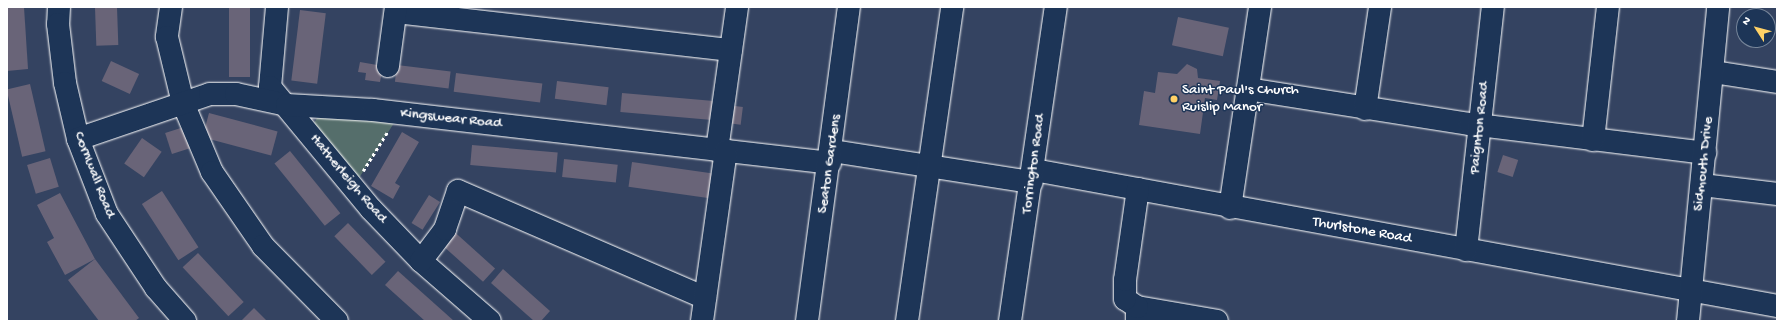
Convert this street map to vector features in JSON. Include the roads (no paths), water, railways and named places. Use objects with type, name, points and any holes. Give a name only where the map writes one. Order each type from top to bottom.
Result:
[{"type":"street","name":"Cornwall Road","points":[[59,7],[58,24],[65,83],[78,139],[107,214],[156,288],[185,321]]},
{"type":"street","points":[[171,7],[168,37],[184,103],[212,172],[263,246],[337,321]]},
{"type":"street","name":"Hatherleigh Road","points":[[276,7],[270,83],[371,209],[421,261],[490,321]]},
{"type":"street","points":[[702,321],[737,7]]},
{"type":"street","name":"Seaton Gardens","points":[[807,321],[831,157],[849,7]]},
{"type":"street","points":[[907,321],[952,7]]},
{"type":"street","name":"Torrington Road","points":[[1010,321],[1033,176],[1056,7]]},
{"type":"street","points":[[1365,109],[1380,7]]},
{"type":"street","name":"Paignton Road","points":[[1466,250],[1493,7]]},
{"type":"street","points":[[1593,140],[1608,7]]},
{"type":"street","name":"Sidmouth Drive","points":[[1688,321],[1690,290],[1714,72],[1718,7]]},
{"type":"street","points":[[1230,208],[1248,89],[1258,8]]},
{"type":"street","points":[[388,66],[396,9],[731,50]]},
{"type":"street","points":[[1714,72],[1777,82]]},
{"type":"street","points":[[1248,89],[1365,109],[1480,126],[1705,154]]},
{"type":"street","name":"Kingswear Road","points":[[78,139],[210,94],[236,94],[288,105],[373,110],[722,150],[831,157],[929,166]]},
{"type":"street","name":"Thurlstone Road","points":[[929,166],[1033,176],[1138,189],[1230,208],[1777,306]]},
{"type":"street","points":[[1702,184],[1777,194]]},
{"type":"street","points":[[1138,189],[1125,280],[1125,299],[1137,314],[1217,321]]},
{"type":"street","points":[[421,261],[445,229],[458,191],[705,298]]},
{"type":"place","name":"Saint Paul's Church Ruislip Manor","points":[[1174,99]]}]
